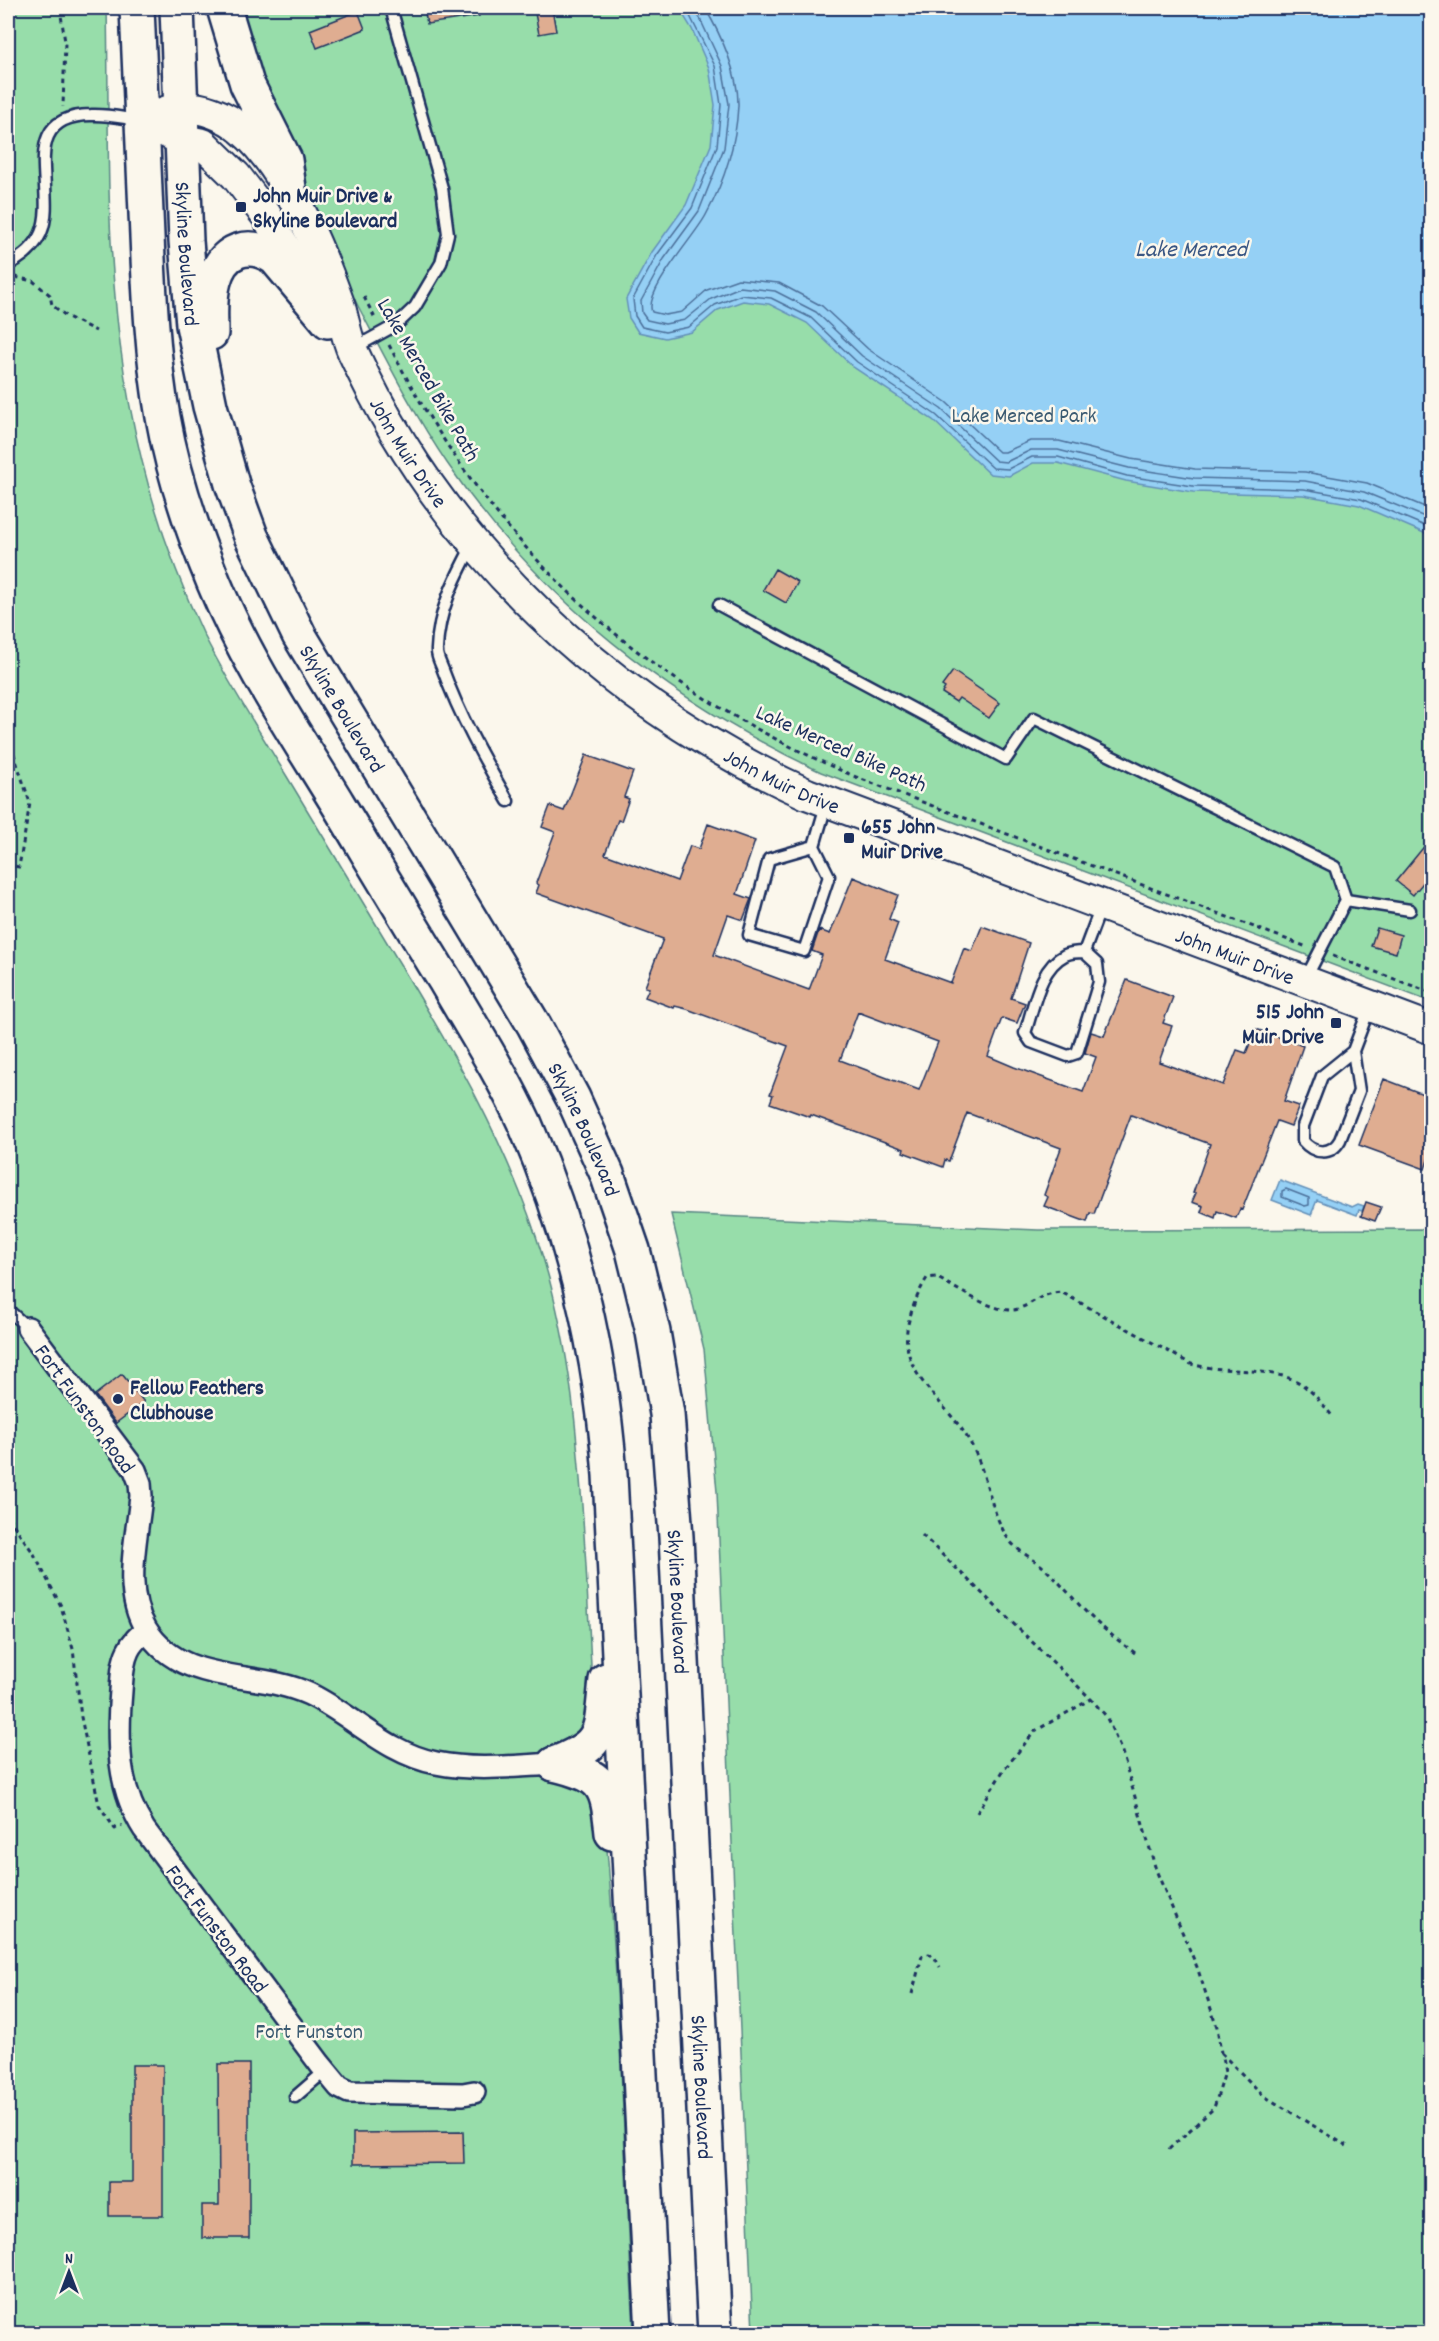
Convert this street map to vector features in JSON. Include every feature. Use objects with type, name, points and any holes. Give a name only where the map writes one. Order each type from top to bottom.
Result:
[{"type":"main road","name":"Skyline Boulevard","points":[[137,8],[148,254],[157,375],[172,460],[184,501],[215,585],[252,662],[492,1060],[523,1122],[550,1186],[579,1276],[601,1382],[610,1475],[653,2334]]},
{"type":"main road","name":"Skyline Boulevard","points":[[177,8],[189,284],[200,365],[232,484],[250,536],[273,586],[329,688],[554,1060],[607,1174],[633,1250],[644,1291],[661,1374],[673,1476],[715,2334]]},
{"type":"main road","points":[[224,8],[247,84],[285,160],[289,189]]},
{"type":"main road","points":[[210,406],[212,292],[217,271],[228,257],[243,249],[257,249],[265,252],[283,267],[328,321]]},
{"type":"main road","points":[[554,1764],[580,1753],[591,1745],[599,1733],[606,1680],[619,1629]]},
{"type":"main road","points":[[554,1764],[585,1772],[603,1786],[608,1800],[614,1855],[636,1969]]},
{"type":"street","name":"John Muir Drive","points":[[142,121],[181,108],[218,113],[242,129],[264,152],[289,189],[332,284],[351,349]]},
{"type":"street","name":"John Muir Drive","points":[[142,121],[182,140],[203,144],[252,195],[278,234],[328,321],[351,349],[404,445],[474,543],[522,597],[548,622],[574,646],[639,697],[726,753],[781,782],[827,802],[1431,1029]]},
{"type":"street","name":"Fort Funston Road","points":[[28,1328],[135,1470],[140,1483],[141,1496],[132,1580],[133,1598],[146,1630],[168,1654],[182,1663],[206,1672],[273,1682],[293,1688],[327,1704],[398,1750],[417,1758],[456,1766],[478,1767],[554,1764]]},
{"type":"street","name":"Fort Funston Road","points":[[146,1630],[134,1641],[125,1658],[119,1721],[122,1772],[130,1804],[136,1817],[339,2087],[358,2093],[464,2094],[474,2092]]},
{"type":"lane","points":[[351,349],[383,333],[406,317],[425,293],[441,263],[448,234],[442,189],[391,8]]},
{"type":"lane","points":[[8,265],[28,251],[41,232],[45,208],[43,150],[51,131],[64,121],[93,114],[142,121]]},
{"type":"lane","points":[[474,543],[454,579],[442,611],[436,651],[473,740],[508,801]]},
{"type":"lane","points":[[719,605],[1006,759],[1034,718],[1335,867],[1346,900],[1304,981]]},
{"type":"lane","points":[[814,846],[769,859],[749,935],[804,951],[829,876],[814,846],[827,802]]},
{"type":"lane","points":[[1346,900],[1410,910]]},
{"type":"lane","points":[[1084,951],[1101,905]]},
{"type":"lane","points":[[1084,951],[1097,964],[1099,982],[1077,1053],[1068,1056],[1031,1042],[1025,1033],[1043,980],[1052,964],[1067,954],[1084,951]]},
{"type":"lane","points":[[1353,1051],[1322,1076],[1303,1126],[1303,1141],[1315,1150],[1329,1152],[1336,1147],[1344,1131],[1359,1091],[1353,1051],[1370,1006]]},
{"type":"lane","points":[[8,1310],[28,1328]]},
{"type":"lane","points":[[295,2097],[325,2071]]},
{"type":"path","points":[[60,8],[65,42],[62,94],[64,121]]},
{"type":"path","points":[[8,275],[33,281],[50,295],[52,305],[96,331]]},
{"type":"path","name":"Lake Merced Bike Path","points":[[362,292],[434,426],[461,467],[502,521],[572,596],[677,682],[764,733],[848,773],[1294,942]]},
{"type":"path","points":[[8,736],[30,803],[19,867],[8,865]]},
{"type":"path","points":[[1329,955],[1431,993]]},
{"type":"path","points":[[1135,1653],[1107,1631],[1066,1589],[1008,1540],[996,1518],[972,1445],[910,1362],[906,1346],[908,1324],[927,1278],[936,1277],[999,1309],[1016,1310],[1047,1293],[1061,1292],[1191,1364],[1207,1368],[1273,1374],[1294,1380],[1311,1392],[1333,1417]]},
{"type":"path","points":[[8,1517],[34,1554],[61,1606],[73,1648],[81,1717],[99,1805],[115,1829],[136,1817]]},
{"type":"path","points":[[922,1535],[1091,1699],[1106,1716],[1122,1752],[1156,1870],[1197,1967],[1217,2027],[1225,2072],[1214,2108],[1168,2150]]},
{"type":"path","points":[[977,1813],[1003,1771],[1035,1731],[1091,1699]]},
{"type":"path","points":[[912,1994],[922,1956],[929,1954],[935,1958],[940,1967]]},
{"type":"path","points":[[1221,2053],[1264,2096],[1347,2146]]},
{"type":"green space","name":"Fort Funston","points":[[8,8],[107,8],[110,216],[118,330],[143,464],[169,551],[204,635],[223,671],[420,997],[476,1096],[523,1199],[548,1276],[566,1358],[577,1441],[598,1805],[604,1815],[618,2008],[634,2330],[636,2333],[8,2334]]},
{"type":"green space","name":"Lake Merced Park","points":[[228,8],[1431,8],[1431,1002],[821,772],[712,713],[661,680],[613,643],[567,603],[524,559],[484,513],[447,463],[423,425],[316,229],[301,197]]},
{"type":"green space","points":[[671,1214],[1038,1230],[1431,1229],[1431,2333],[753,2333],[717,1492],[704,1349]]},
{"type":"water","name":"Lake Merced","points":[[679,8],[1431,8],[1431,536],[1359,505],[1303,495],[1193,492],[1126,481],[1058,463],[1033,463],[1009,476],[990,474],[933,420],[853,367],[807,323],[769,304],[743,301],[718,310],[692,332],[665,338],[638,332],[629,318],[626,299],[652,252],[686,205],[711,145],[715,105],[709,68],[692,29]]},
{"type":"water","points":[[1280,1180],[1352,1207],[1358,1204],[1364,1206],[1357,1215],[1317,1200],[1311,1215],[1272,1200]]},
{"type":"building","points":[[424,8],[478,8],[479,16],[427,24]]},
{"type":"building","points":[[534,8],[552,8],[556,31],[539,34]]},
{"type":"building","points":[[358,11],[365,29],[317,48],[310,30]]},
{"type":"building","points":[[775,569],[798,582],[786,603],[763,590]]},
{"type":"building","points":[[953,671],[1000,703],[989,718],[959,698],[956,702],[942,693],[945,688],[942,686]]},
{"type":"building","points":[[586,755],[633,772],[624,797],[629,799],[605,854],[677,881],[690,846],[699,849],[708,824],[755,841],[737,894],[751,899],[743,920],[728,915],[714,955],[809,990],[822,955],[812,951],[819,930],[830,934],[853,877],[898,895],[889,919],[898,923],[885,959],[951,983],[964,948],[972,951],[982,926],[1029,943],[1011,998],[1025,1003],[1017,1023],[1002,1018],[988,1056],[1083,1092],[1096,1057],[1085,1053],[1091,1032],[1104,1036],[1127,980],[1173,997],[1163,1023],[1172,1026],[1159,1062],[1223,1085],[1237,1050],[1246,1053],[1256,1029],[1303,1046],[1284,1101],[1299,1106],[1291,1126],[1277,1121],[1242,1210],[1240,1209],[1236,1218],[1217,1211],[1215,1218],[1201,1212],[1203,1206],[1192,1202],[1210,1144],[1131,1115],[1094,1214],[1090,1213],[1087,1222],[1044,1206],[1048,1197],[1044,1195],[1061,1148],[967,1113],[949,1161],[945,1160],[943,1167],[903,1152],[904,1149],[811,1115],[810,1117],[770,1103],[773,1095],[770,1094],[788,1046],[687,1009],[675,1006],[674,1008],[645,997],[649,988],[645,987],[663,939],[536,893],[539,885],[536,883],[555,832],[542,827],[550,806],[564,811]],"holes":[[[858,1012],[938,1042],[919,1090],[840,1060]]]},
{"type":"building","points":[[1431,838],[1431,873],[1413,895],[1396,881]]},
{"type":"building","points":[[1377,928],[1401,935],[1396,953],[1371,946]]},
{"type":"building","points":[[1384,1079],[1431,1097],[1431,1151],[1425,1169],[1359,1145]]},
{"type":"building","points":[[1366,1202],[1381,1207],[1375,1221],[1361,1216]]},
{"type":"building","name":"Fellow Feathers Clubhouse","points":[[122,1374],[144,1402],[116,1423],[95,1395]]},
{"type":"building","points":[[218,2064],[249,2064],[249,2238],[202,2238],[202,2205],[219,2205]]},
{"type":"building","points":[[132,2065],[163,2065],[163,2216],[109,2216],[109,2182],[132,2182]]},
{"type":"building","points":[[463,2132],[464,2163],[353,2164],[353,2133]]},
{"type":"place","name":"John Muir Drive & Skyline Boulevard","points":[[241,207]]},
{"type":"place","name":"655 John Muir Drive","points":[[849,838]]},
{"type":"place","name":"515 John Muir Drive","points":[[1336,1023]]},
{"type":"place","name":"Fellow Feathers Clubhouse","points":[[118,1399]]}]
